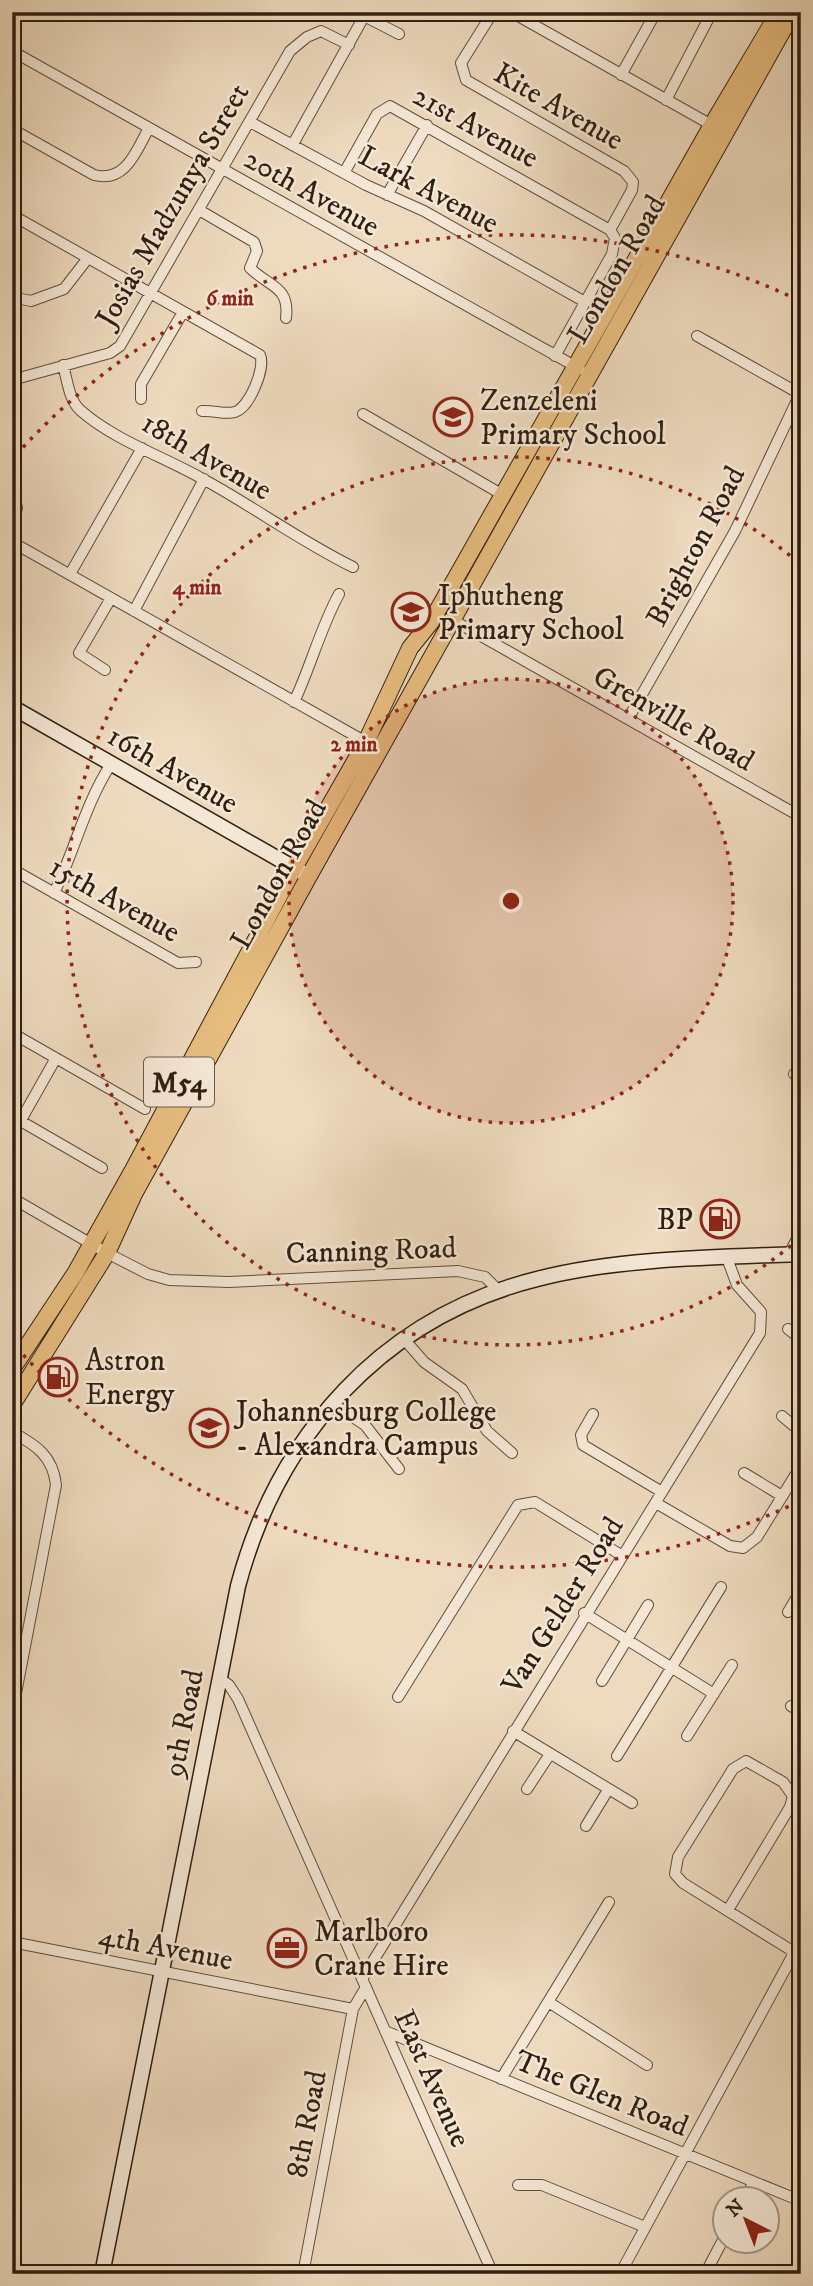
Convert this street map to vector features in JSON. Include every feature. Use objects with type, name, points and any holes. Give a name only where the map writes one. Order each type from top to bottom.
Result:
[{"type":"main road","name":"London Road","points":[[107,1253],[139,1184],[451,619],[582,370],[719,128],[779,12]]},
{"type":"main road","name":"London Road","points":[[719,128],[793,12]]},
{"type":"main road","name":"London Road","points":[[92,1244],[293,868],[366,742],[411,648],[431,622],[503,495],[582,370]]},
{"type":"main road","name":"16th Avenue","points":[[12,707],[309,876]]},
{"type":"main road","name":"M54","points":[[14,1362],[92,1244]]},
{"type":"main road","name":"M54","points":[[12,1405],[107,1253]]},
{"type":"main road","points":[[499,1291],[581,1270],[795,1254]]},
{"type":"main road","name":"9th Road","points":[[102,2274],[238,1586],[261,1516],[286,1464],[333,1404],[383,1354],[437,1319],[499,1291]]},
{"type":"street","name":"Kite Avenue","points":[[493,12],[463,58],[462,74],[473,86],[629,175],[633,182],[632,190],[610,230],[615,238],[613,251],[555,356]]},
{"type":"street","points":[[511,12],[719,128]]},
{"type":"street","points":[[621,75],[656,12]]},
{"type":"street","points":[[666,100],[712,12]]},
{"type":"street","points":[[293,144],[366,17],[399,34]]},
{"type":"street","name":"Josias Madzunya Street","points":[[12,380],[117,349],[295,46],[321,31],[349,45]]},
{"type":"street","name":"20th Avenue","points":[[12,51],[582,370]]},
{"type":"street","name":"21st Avenue","points":[[344,173],[382,109],[394,108],[610,230]]},
{"type":"street","name":"Lark Avenue","points":[[250,122],[387,195],[424,211],[585,302]]},
{"type":"street","points":[[387,195],[427,125]]},
{"type":"street","points":[[12,129],[87,171],[106,177],[127,166],[149,128]]},
{"type":"street","points":[[199,210],[256,244],[257,251],[250,268],[284,295],[287,304],[286,318]]},
{"type":"street","points":[[12,215],[256,352],[263,363],[262,372],[240,410],[202,411]]},
{"type":"street","points":[[12,297],[31,301],[64,289],[88,258]]},
{"type":"street","points":[[141,399],[141,384],[183,312]]},
{"type":"street","points":[[697,336],[800,394]]},
{"type":"street","name":"18th Avenue","points":[[63,365],[77,407],[142,449],[204,479],[301,540],[353,567]]},
{"type":"street","name":"Brighton Road","points":[[628,719],[735,531],[800,394]]},
{"type":"street","points":[[363,414],[503,495]]},
{"type":"street","points":[[69,575],[142,449]]},
{"type":"street","points":[[134,611],[204,479]]},
{"type":"street","points":[[12,485],[18,508],[12,526]]},
{"type":"street","points":[[12,542],[366,742]]},
{"type":"street","points":[[294,702],[312,665],[323,625],[339,594]]},
{"type":"street","points":[[105,670],[79,653],[111,598]]},
{"type":"street","name":"Grenville Road","points":[[451,619],[801,817]]},
{"type":"street","points":[[54,893],[75,850],[91,798],[111,764]]},
{"type":"street","name":"15th Avenue","points":[[12,869],[178,963],[196,962]]},
{"type":"street","points":[[12,1033],[145,1109]]},
{"type":"street","points":[[56,1058],[17,1118],[102,1168]]},
{"type":"street","name":"Canning Road","points":[[12,1198],[148,1274],[185,1282],[458,1270],[485,1277],[499,1291]]},
{"type":"street","points":[[795,1254],[801,1231]]},
{"type":"street","name":"Van Gelder Road","points":[[364,1983],[584,1613],[656,1503],[761,1329],[761,1312],[737,1285],[727,1258]]},
{"type":"street","points":[[788,1329],[801,1339]]},
{"type":"street","points":[[404,1339],[424,1362],[462,1389],[487,1431],[512,1454]]},
{"type":"street","points":[[333,1404],[365,1425],[399,1469]]},
{"type":"street","points":[[593,1414],[581,1435],[583,1446],[662,1492]]},
{"type":"street","points":[[782,1416],[801,1432]]},
{"type":"street","points":[[12,1432],[44,1453],[52,1468],[56,1485],[12,1714]]},
{"type":"street","points":[[656,1503],[730,1546],[743,1548],[757,1537],[801,1466]]},
{"type":"street","points":[[744,1474],[782,1496]]},
{"type":"street","points":[[398,1697],[518,1505],[535,1502],[621,1555]]},
{"type":"street","points":[[617,1756],[721,1587]]},
{"type":"street","points":[[788,1612],[801,1590]]},
{"type":"street","points":[[602,1681],[648,1605]]},
{"type":"street","points":[[584,1613],[714,1693]]},
{"type":"street","points":[[687,1736],[732,1665]]},
{"type":"street","name":"East Avenue","points":[[219,1678],[229,1685],[238,1699],[493,2274]]},
{"type":"street","points":[[513,1731],[632,1803]]},
{"type":"street","points":[[527,1789],[550,1754]]},
{"type":"street","points":[[728,1910],[790,1807],[793,1796],[783,1782],[746,1761],[733,1769],[678,1857],[674,1869],[683,1883],[794,1952]]},
{"type":"street","points":[[586,1826],[608,1790]]},
{"type":"street","points":[[501,2079],[550,2003],[609,1902]]},
{"type":"street","points":[[620,2274],[801,1940]]},
{"type":"street","name":"4th Avenue","points":[[12,1942],[353,2009]]},
{"type":"street","name":"8th Road","points":[[303,2274],[353,2009],[364,1983]]},
{"type":"street","points":[[550,2003],[647,2065]]},
{"type":"street","name":"The Glen Road","points":[[385,2031],[801,2201]]},
{"type":"street","points":[[518,2185],[542,2185],[645,2227]]},
{"type":"street","points":[[705,2274],[716,2254]]},
{"type":"street","points":[[795,2274],[801,2265]]},
{"type":"waterway","points":[[170,12],[195,12]]},
{"type":"place","name":"Zenzeleni Primary School","points":[[453,417]]},
{"type":"place","name":"Iphutheng Primary School","points":[[411,612]]},
{"type":"place","name":"BP","points":[[720,1219]]},
{"type":"place","name":"Astron Energy","points":[[58,1377]]},
{"type":"place","name":"Johannesburg College - Alexandra Campus","points":[[209,1428]]},
{"type":"place","name":"Marlboro Crane Hire","points":[[287,1948]]}]
